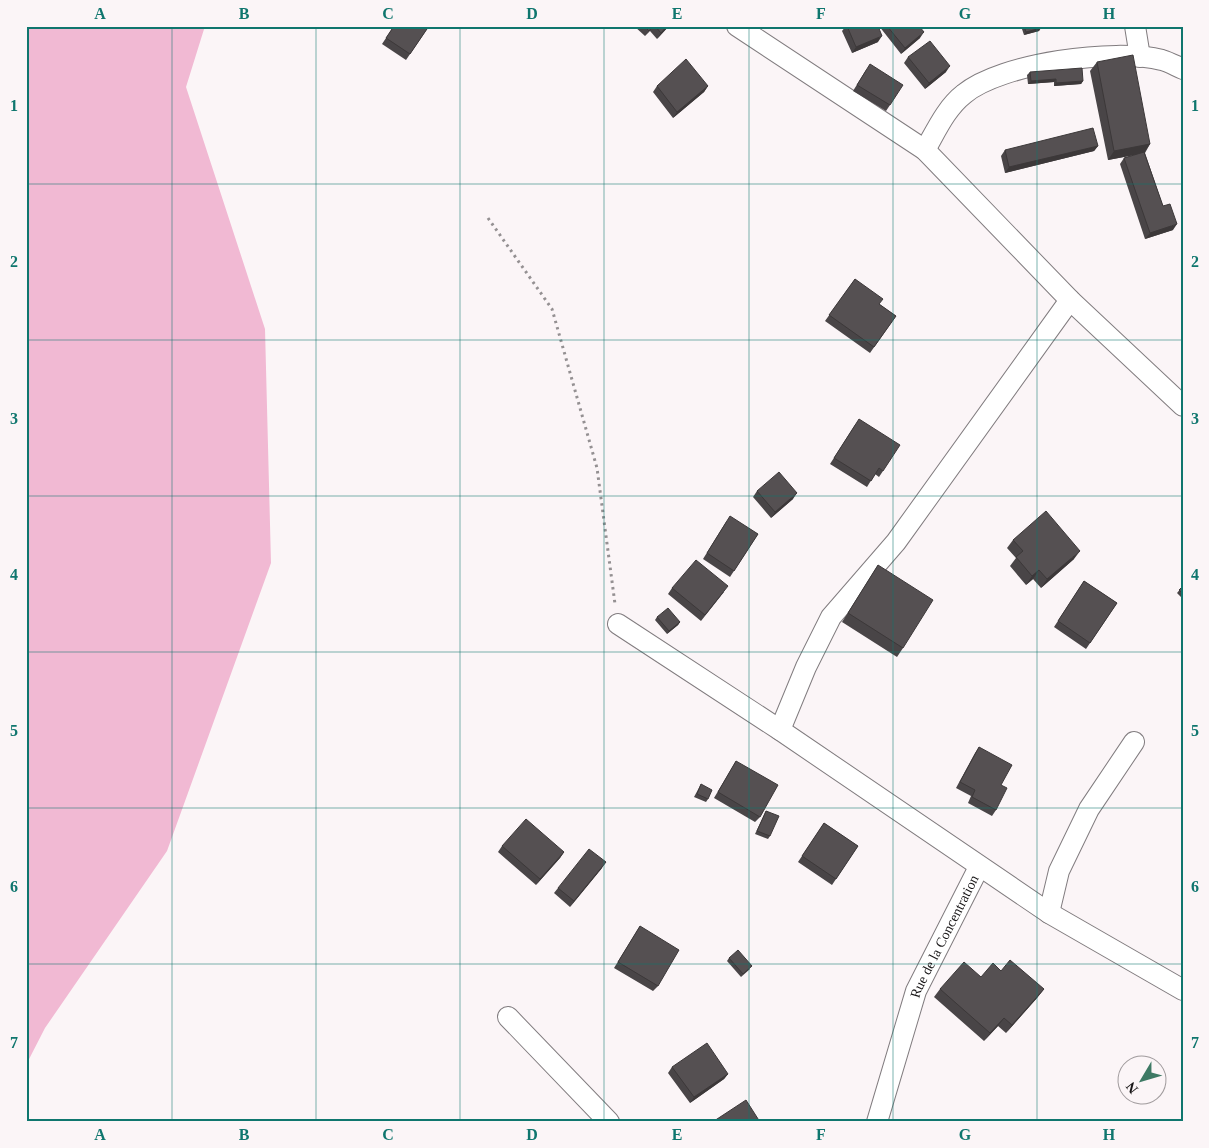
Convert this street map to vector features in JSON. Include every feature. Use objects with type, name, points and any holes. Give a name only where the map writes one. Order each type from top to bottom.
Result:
[{"type":"street","points":[[737,26],[925,150],[1070,300],[1183,406]]},
{"type":"street","points":[[1135,26],[1140,57]]},
{"type":"street","points":[[925,150],[946,115],[963,94],[987,80],[1035,65],[1091,58],[1140,57],[1163,60],[1183,69]]},
{"type":"street","points":[[780,730],[806,667],[831,617],[896,542],[1070,300]]},
{"type":"street","points":[[618,624],[780,730],[979,867]]},
{"type":"street","points":[[1049,913],[1059,871],[1085,818],[1134,742]]},
{"type":"street","name":"Rue de la Concentration","points":[[877,1122],[916,991],[979,867],[1049,913],[1183,990]]},
{"type":"street","points":[[508,1017],[609,1122]]},
{"type":"path","points":[[488,218],[552,309],[597,468],[618,624]]},
{"type":"shaded area","points":[[26,26],[205,26],[186,87],[265,329],[271,563],[167,851],[45,1028],[26,1065]]},
{"type":"building","points":[[394,26],[429,26],[410,54],[386,38]]},
{"type":"building","points":[[644,26],[653,26],[649,31]]},
{"type":"building","points":[[655,26],[667,26],[661,33]]},
{"type":"building","points":[[847,26],[878,26],[882,36],[856,47]]},
{"type":"building","points":[[887,26],[919,26],[924,32],[905,48]]},
{"type":"building","points":[[1024,26],[1041,26],[1041,28],[1026,32]]},
{"type":"building","points":[[930,41],[950,66],[929,83],[908,57]]},
{"type":"building","points":[[1133,55],[1150,144],[1114,151],[1097,62]]},
{"type":"building","points":[[686,59],[708,86],[677,112],[657,86]]},
{"type":"building","points":[[870,64],[903,85],[890,105],[857,85]]},
{"type":"building","points":[[1082,68],[1083,81],[1056,83],[1056,79],[1031,81],[1030,72]]},
{"type":"building","points":[[1093,128],[1098,146],[1009,167],[1005,150]]},
{"type":"building","points":[[1144,152],[1163,206],[1170,204],[1177,224],[1150,233],[1124,158]]},
{"type":"building","points":[[855,279],[883,299],[879,304],[896,316],[874,347],[829,315]]},
{"type":"building","points":[[859,419],[900,445],[883,471],[879,468],[871,481],[834,458]]},
{"type":"building","points":[[779,472],[797,493],[775,512],[757,491]]},
{"type":"building","points":[[1046,511],[1080,551],[1047,579],[1039,570],[1032,576],[1016,557],[1023,551],[1013,540]]},
{"type":"building","points":[[730,516],[758,534],[734,571],[707,553]]},
{"type":"building","points":[[696,560],[728,586],[705,615],[672,588]]},
{"type":"building","points":[[878,565],[933,600],[903,648],[848,613]]},
{"type":"building","points":[[1084,581],[1117,603],[1090,643],[1058,621]]},
{"type":"building","points":[[1183,586],[1183,594],[1179,590]]},
{"type":"building","points":[[668,608],[680,622],[669,631],[657,617]]},
{"type":"building","points":[[979,747],[1012,765],[1001,785],[1007,788],[996,810],[972,797],[975,790],[960,782]]},
{"type":"building","points":[[736,761],[778,785],[760,817],[718,792]]},
{"type":"building","points":[[701,784],[712,790],[708,799],[697,794]]},
{"type":"building","points":[[766,811],[779,816],[770,836],[757,831]]},
{"type":"building","points":[[526,819],[564,852],[540,879],[502,846]]},
{"type":"building","points":[[824,823],[858,846],[836,879],[802,856]]},
{"type":"building","points":[[589,849],[606,862],[574,901],[558,888]]},
{"type":"building","points":[[640,926],[679,950],[658,986],[618,962]]},
{"type":"building","points":[[738,950],[752,966],[743,974],[729,958]]},
{"type":"building","points":[[1010,960],[1044,989],[1012,1025],[1004,1018],[990,1033],[940,989],[964,962],[981,977],[993,963],[1001,971]]},
{"type":"building","points":[[707,1043],[728,1074],[694,1097],[672,1067]]},
{"type":"building","points":[[746,1100],[760,1122],[714,1122],[714,1121]]}]
